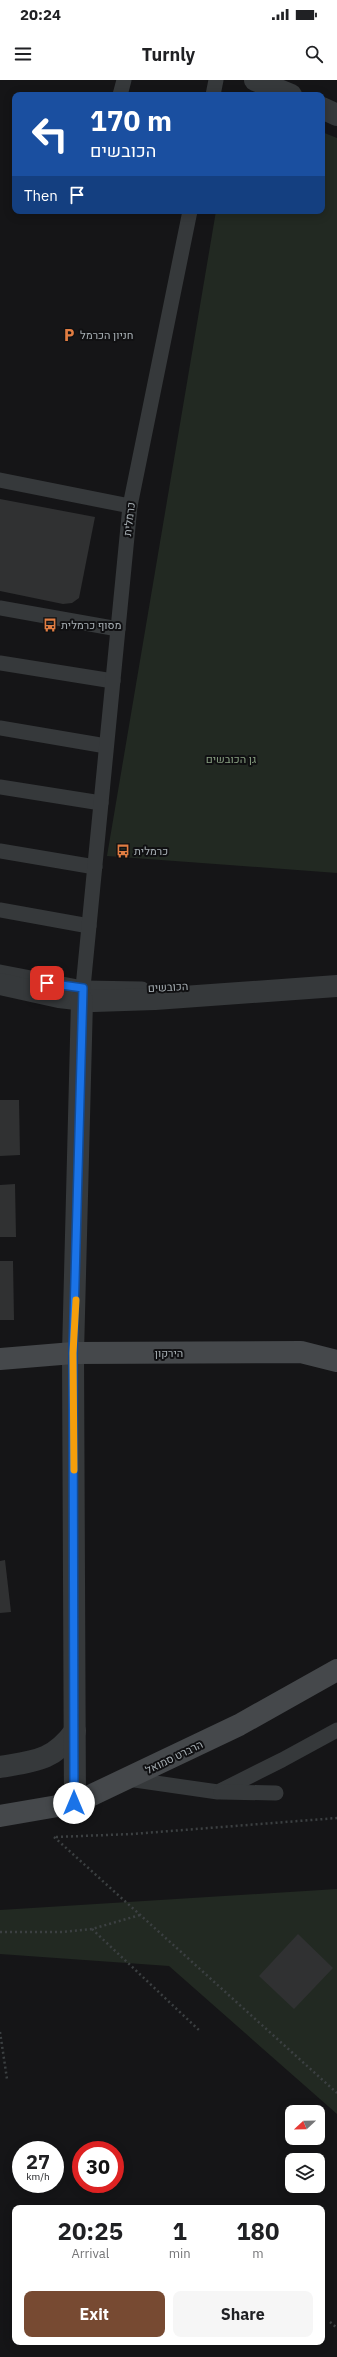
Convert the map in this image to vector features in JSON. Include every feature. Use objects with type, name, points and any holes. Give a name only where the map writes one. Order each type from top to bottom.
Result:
[{"type":"main road","name":"הירקון","points":[[0,1359],[73,1353],[301,1352],[337,1361]]},
{"type":"main road","name":"הרברט סמואל","points":[[0,1816],[74,1803],[128,1779],[239,1724],[337,1670]]},
{"type":"street","points":[[255,80],[284,92]]},
{"type":"street","points":[[325,109],[337,115]]},
{"type":"street","name":"הכובשים","points":[[0,984],[83,994],[155,999],[337,986]]},
{"type":"street","name":"כרמלית","points":[[74,1803],[73,1353],[83,994]]},
{"type":"street","points":[[0,1767],[35,1761],[49,1755],[63,1747],[75,1731]]},
{"type":"lane","points":[[121,92],[124,80]]},
{"type":"lane","points":[[214,92],[216,80]]},
{"type":"lane","name":"כרמלית","points":[[83,994],[130,506],[189,214]]},
{"type":"lane","points":[[0,480],[130,506]]},
{"type":"lane","points":[[0,608],[118,629]]},
{"type":"lane","points":[[0,663],[113,681]]},
{"type":"lane","points":[[0,728],[106,746]]},
{"type":"lane","points":[[0,787],[101,803]]},
{"type":"lane","points":[[0,851],[95,867]]},
{"type":"lane","points":[[0,910],[89,926]]},
{"type":"lane","name":"הכובשים","points":[[0,972],[83,994],[337,976]]},
{"type":"lane","points":[[218,1792],[337,1730]]},
{"type":"lane","points":[[128,1779],[218,1792],[276,1793]]},
{"type":"path","points":[[46,1837],[132,1834],[337,1818]]},
{"type":"path","points":[[54,1837],[337,2093]]},
{"type":"path","points":[[0,1932],[62,1932],[92,1929],[141,1915]]},
{"type":"path","points":[[92,1929],[201,2032]]},
{"type":"path","points":[[0,2032],[7,2079]]},
{"type":"path","points":[[330,2322],[337,2328]]},
{"type":"green space","name":"גן הכובשים","points":[[325,133],[337,138],[337,873],[107,856],[215,214],[325,214]]},
{"type":"green space","points":[[337,1889],[337,2114],[169,1966],[0,1954],[0,1910]]},
{"type":"building","points":[[0,499],[95,517],[79,598],[72,603],[63,604],[0,591]]},
{"type":"building","points":[[0,1100],[19,1100],[20,1155],[0,1156]]},
{"type":"building","points":[[15,1184],[16,1237],[0,1237],[0,1185]]},
{"type":"building","points":[[0,1261],[13,1261],[14,1320],[0,1320]]},
{"type":"building","points":[[5,1560],[11,1612],[0,1613],[0,1561]]},
{"type":"building","points":[[298,1934],[333,1968],[294,2009],[259,1976]]},
{"type":"slow traffic","points":[[74,1470],[73,1353],[76,1300]]},
{"type":"place","name":"חניון הכרמל","points":[[69,335]]},
{"type":"place","name":"מסוף כרמלית","points":[[50,625]]},
{"type":"place","name":"כרמלית","points":[[123,851]]},
{"type":"route","points":[[47,983],[83,988],[73,1353],[75,1700],[74,1803]]}]
